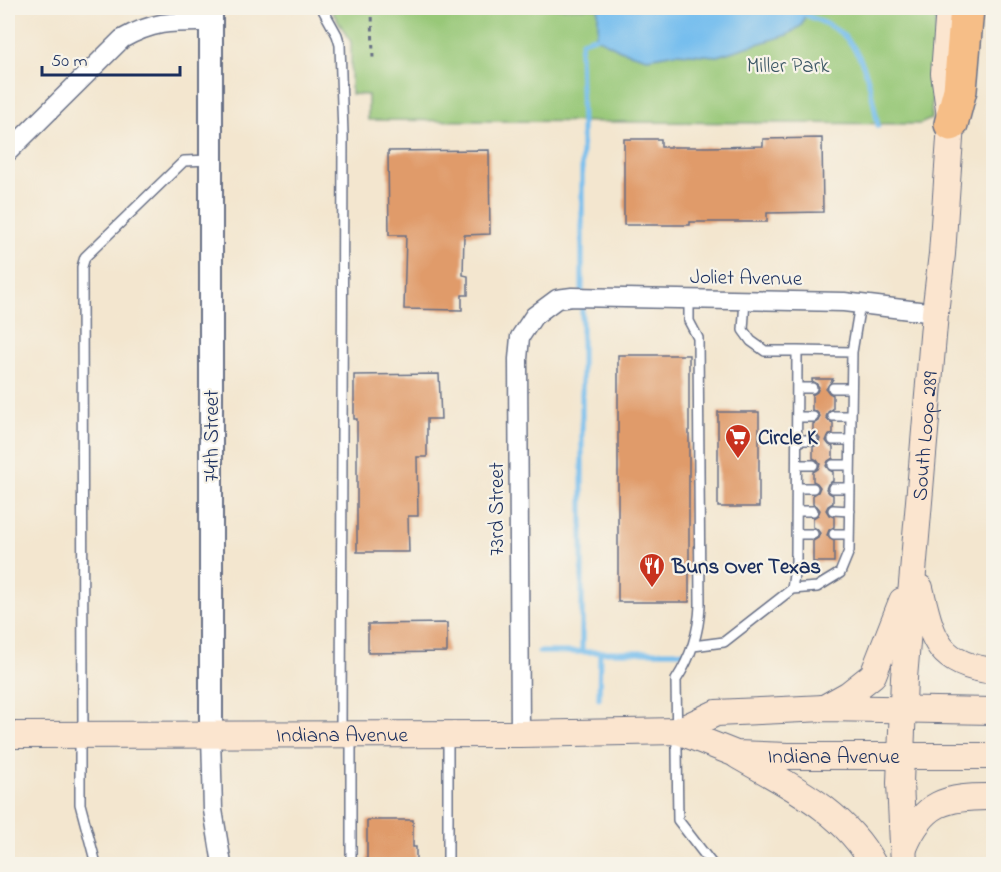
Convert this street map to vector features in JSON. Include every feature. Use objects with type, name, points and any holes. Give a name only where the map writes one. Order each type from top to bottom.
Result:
[{"type":"highway","points":[[951,124],[960,90],[967,8]]},
{"type":"main road","name":"South Loop 289","points":[[904,857],[901,756],[903,710],[951,124],[944,73],[949,8]]},
{"type":"main road","points":[[915,567],[930,630],[944,652],[964,665],[993,671]]},
{"type":"main road","points":[[824,708],[873,675],[887,644],[915,567]]},
{"type":"main road","name":"Indiana Avenue","points":[[678,731],[716,713],[824,708],[993,711]]},
{"type":"main road","name":"Indiana Avenue","points":[[8,735],[520,734],[678,731],[736,754],[993,756]]},
{"type":"main road","points":[[736,754],[820,805],[847,828],[873,864]]},
{"type":"main road","points":[[904,857],[911,831],[921,816],[933,807],[961,798],[993,797]]},
{"type":"street","points":[[8,152],[122,39],[154,24],[211,15]]},
{"type":"street","name":"74th Street","points":[[211,15],[211,735],[213,810],[222,864]]},
{"type":"street","name":"Joliet Avenue","points":[[557,299],[572,297],[844,302],[935,313]]},
{"type":"street","name":"73rd Street","points":[[520,734],[518,405],[520,337],[534,316],[557,299]]},
{"type":"lane","points":[[322,8],[340,45],[343,135],[346,735],[351,864]]},
{"type":"lane","points":[[96,864],[80,804],[82,267],[85,257],[184,161],[211,160]]},
{"type":"lane","points":[[689,299],[689,321],[698,338],[699,350],[700,620],[688,662],[676,680],[678,820],[712,864]]},
{"type":"lane","points":[[745,300],[743,330],[751,341],[765,351],[852,352]]},
{"type":"lane","points":[[693,646],[724,642],[792,589],[817,587],[840,573],[849,551],[852,352],[860,304]]},
{"type":"lane","points":[[792,589],[796,561],[797,351]]},
{"type":"lane","points":[[797,388],[812,388]]},
{"type":"lane","points":[[832,388],[851,388]]},
{"type":"lane","points":[[833,416],[851,416]]},
{"type":"lane","points":[[797,417],[813,417]]},
{"type":"lane","points":[[797,441],[813,441]]},
{"type":"lane","points":[[833,441],[851,441]]},
{"type":"lane","points":[[797,465],[813,465]]},
{"type":"lane","points":[[833,465],[850,465]]},
{"type":"lane","points":[[797,488],[813,488]]},
{"type":"lane","points":[[833,488],[850,488]]},
{"type":"lane","points":[[833,510],[850,511]]},
{"type":"lane","points":[[796,511],[813,511]]},
{"type":"lane","points":[[796,534],[813,534]]},
{"type":"lane","points":[[834,534],[849,534]]},
{"type":"lane","points":[[448,734],[448,864]]},
{"type":"lane","points":[[703,853],[704,864]]},
{"type":"path","points":[[372,8],[373,60]]},
{"type":"green space","name":"Miller Park","points":[[330,8],[937,8],[931,119],[920,124],[368,120],[368,95],[351,94],[351,42]]},
{"type":"water","points":[[598,8],[807,8],[802,25],[787,35],[717,56],[676,53],[647,58],[620,50],[595,37],[598,28]]},
{"type":"building","points":[[822,138],[823,212],[767,213],[767,222],[624,225],[624,139],[661,139],[661,147],[708,147],[763,146],[763,139]]},
{"type":"building","points":[[489,150],[490,234],[464,235],[463,275],[468,276],[468,295],[462,295],[462,310],[404,309],[406,235],[389,235],[388,151]]},
{"type":"building","points":[[618,355],[689,355],[689,602],[618,602]]},
{"type":"building","points":[[439,374],[441,419],[427,419],[427,457],[417,457],[418,516],[408,516],[409,552],[357,552],[357,419],[354,419],[354,375]]},
{"type":"building","name":"Circle K","points":[[812,379],[833,379],[826,389],[833,395],[833,409],[826,417],[833,423],[833,433],[826,441],[833,447],[833,458],[826,466],[833,472],[833,481],[826,489],[833,495],[833,503],[826,510],[834,517],[834,527],[827,535],[834,541],[834,562],[813,562],[813,541],[820,533],[813,527],[813,518],[820,510],[813,504],[813,495],[820,487],[813,481],[813,472],[820,464],[813,458],[813,447],[820,439],[813,433],[813,424],[820,416],[812,410],[812,395],[819,387]]},
{"type":"building","name":"Circle K","points":[[718,412],[759,412],[759,507],[718,507]]},
{"type":"building","points":[[447,623],[447,652],[368,653],[368,624]]},
{"type":"building","points":[[367,820],[413,820],[413,847],[416,847],[416,864],[367,864]]},
{"type":"waterway","points":[[806,15],[838,31],[854,48],[868,80],[878,126]]},
{"type":"waterway","points":[[582,652],[580,51],[582,41],[595,37]]},
{"type":"waterway","points":[[539,652],[688,652]]},
{"type":"waterway","points":[[599,699],[600,652]]},
{"type":"place","name":"Circle K","points":[[738,460]]},
{"type":"place","name":"Buns Over Texas","points":[[652,589]]}]
